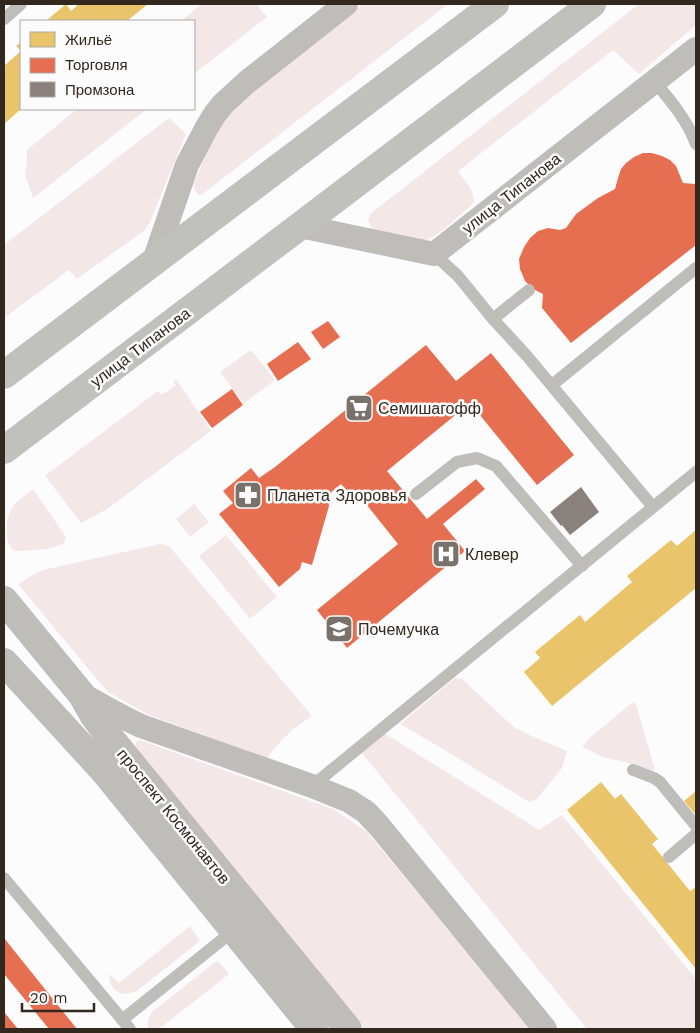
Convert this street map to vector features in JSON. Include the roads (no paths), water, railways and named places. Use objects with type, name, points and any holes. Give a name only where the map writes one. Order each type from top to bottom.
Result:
[{"type":"main road","points":[[4,376],[495,4]]},
{"type":"main road","name":"улица Типанова","points":[[4,450],[592,4]]},
{"type":"street","points":[[154,261],[187,166],[206,127],[223,104],[247,82],[346,4]]},
{"type":"street","name":"улица Типанова","points":[[434,254],[696,49]]},
{"type":"street","points":[[300,226],[434,254]]},
{"type":"street","name":"проспект Космонавтов","points":[[4,600],[82,695],[108,736],[348,1029]]},
{"type":"street","name":"проспект Космонавтов","points":[[4,662],[102,770],[314,1029]]},
{"type":"street","points":[[82,695],[141,726],[312,786],[349,801],[366,812],[546,1029]]},
{"type":"lane","points":[[4,19],[21,4]]},
{"type":"lane","points":[[654,81],[677,108],[691,130],[696,144]]},
{"type":"lane","points":[[434,254],[458,276],[493,319],[528,356],[653,507]]},
{"type":"lane","points":[[552,385],[696,268]]},
{"type":"lane","points":[[493,319],[529,290]]},
{"type":"lane","points":[[416,494],[457,462],[477,458],[496,466],[582,566]]},
{"type":"lane","points":[[312,786],[696,472]]},
{"type":"lane","points":[[633,770],[660,782],[696,826]]},
{"type":"lane","points":[[668,858],[696,834]]},
{"type":"lane","points":[[4,878],[126,1024],[233,931]]},
{"type":"place","name":"Семишагофф","points":[[359,408]]},
{"type":"place","name":"Планета Здоровья","points":[[248,495]]},
{"type":"place","name":"Клевер","points":[[446,554]]},
{"type":"place","name":"Почемучка","points":[[339,629]]}]
